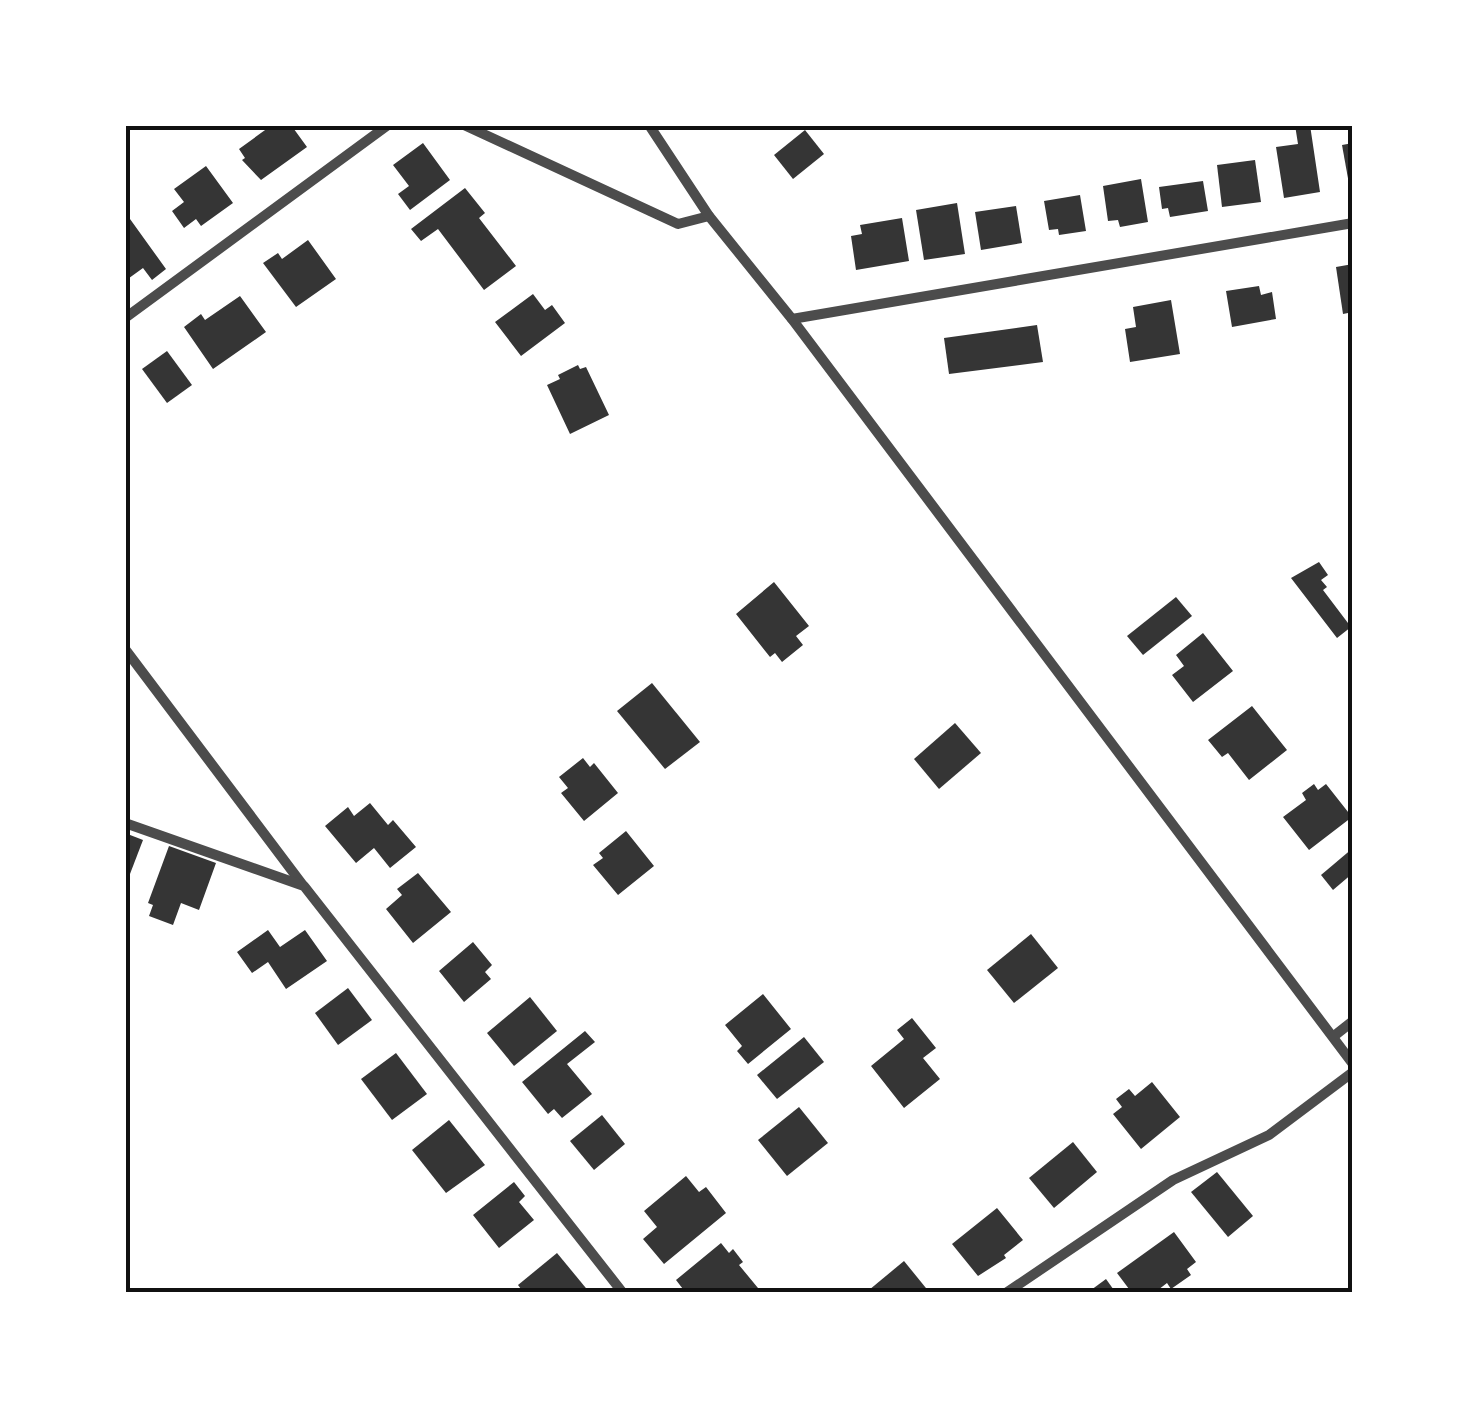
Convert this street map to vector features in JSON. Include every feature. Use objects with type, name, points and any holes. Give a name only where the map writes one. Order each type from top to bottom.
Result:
[{"type":"street","points":[[125,318],[388,125]]},
{"type":"street","points":[[464,125],[678,224],[709,216]]},
{"type":"street","points":[[649,125],[709,216],[792,320],[1353,1064]]},
{"type":"street","points":[[792,320],[1353,224]]},
{"type":"street","points":[[125,649],[304,886],[623,1293]]},
{"type":"street","points":[[125,823],[304,886]]},
{"type":"street","points":[[1334,1036],[1353,1021]]},
{"type":"street","points":[[1006,1293],[1174,1180],[1269,1135],[1353,1072]]},
{"type":"building","points":[[272,125],[291,125],[307,147],[261,180],[242,160],[245,158],[239,149]]},
{"type":"building","points":[[1295,125],[1310,125],[1320,192],[1284,198],[1276,147],[1298,144]]},
{"type":"building","points":[[805,130],[824,154],[793,179],[774,155]]},
{"type":"building","points":[[423,143],[450,180],[410,210],[398,194],[409,186],[393,165]]},
{"type":"building","points":[[1353,143],[1353,184],[1349,184],[1342,145]]},
{"type":"building","points":[[1255,160],[1261,202],[1222,207],[1217,165]]},
{"type":"building","points":[[206,166],[233,203],[201,226],[196,219],[184,228],[172,211],[184,202],[174,189]]},
{"type":"building","points":[[1141,179],[1148,222],[1120,227],[1118,220],[1108,221],[1103,186]]},
{"type":"building","points":[[1203,181],[1208,211],[1170,217],[1168,208],[1162,209],[1159,187]]},
{"type":"building","points":[[465,188],[485,213],[479,218],[516,266],[484,290],[438,229],[421,241],[411,229]]},
{"type":"building","points":[[1080,195],[1086,231],[1059,235],[1058,229],[1049,230],[1044,201]]},
{"type":"building","points":[[957,203],[965,254],[924,260],[916,210]]},
{"type":"building","points":[[1016,206],[1022,243],[981,250],[975,212]]},
{"type":"building","points":[[902,218],[909,261],[856,270],[851,236],[862,234],[860,225]]},
{"type":"building","points":[[130,219],[166,269],[152,280],[143,268],[125,281],[125,223]]},
{"type":"building","points":[[308,240],[336,279],[296,307],[263,263],[278,253],[282,259]]},
{"type":"building","points":[[1353,264],[1353,312],[1343,314],[1336,267]]},
{"type":"building","points":[[1259,286],[1261,295],[1272,292],[1276,319],[1232,327],[1226,291]]},
{"type":"building","points":[[533,294],[545,310],[552,305],[565,323],[521,356],[495,322]]},
{"type":"building","points":[[240,296],[266,332],[213,369],[184,327],[201,314],[205,320]]},
{"type":"building","points":[[1171,300],[1180,354],[1130,362],[1125,329],[1136,327],[1133,307]]},
{"type":"building","points":[[1037,325],[1043,362],[949,374],[944,338]]},
{"type":"building","points":[[167,351],[192,385],[167,403],[142,369]]},
{"type":"building","points":[[578,365],[580,369],[586,367],[609,415],[570,434],[547,385]]},
{"type":"building","points":[[1319,562],[1328,575],[1321,580],[1327,587],[1323,590],[1351,627],[1337,638],[1291,578]]},
{"type":"building","points":[[774,582],[809,626],[796,636],[803,645],[782,662],[775,653],[770,657],[736,614]]},
{"type":"building","points":[[1176,597],[1192,616],[1143,655],[1127,636]]},
{"type":"building","points":[[1203,633],[1233,671],[1193,702],[1172,675],[1184,666],[1176,655]]},
{"type":"building","points":[[652,683],[700,742],[665,769],[617,711]]},
{"type":"building","points":[[1252,706],[1287,750],[1249,780],[1228,753],[1222,757],[1208,740]]},
{"type":"building","points":[[955,723],[981,753],[939,789],[914,759]]},
{"type":"building","points":[[583,758],[590,767],[594,763],[618,793],[584,821],[561,793],[568,788],[559,777]]},
{"type":"building","points":[[1314,784],[1318,790],[1326,784],[1352,817],[1309,850],[1283,817],[1306,800],[1302,793]]},
{"type":"building","points":[[370,803],[388,825],[393,820],[416,847],[390,868],[374,848],[356,863],[325,826],[348,807],[354,816]]},
{"type":"building","points":[[626,831],[654,866],[618,895],[593,865],[603,858],[599,853]]},
{"type":"building","points":[[125,833],[143,840],[125,887]]},
{"type":"building","points":[[169,846],[216,863],[199,910],[181,903],[173,925],[149,916],[153,905],[148,903]]},
{"type":"building","points":[[1353,848],[1353,873],[1333,890],[1321,875]]},
{"type":"building","points":[[418,873],[451,912],[413,943],[386,909],[402,895],[397,889]]},
{"type":"building","points":[[268,930],[280,947],[305,930],[327,961],[286,989],[268,962],[252,973],[237,952]]},
{"type":"building","points":[[1031,934],[1058,968],[1014,1003],[987,970]]},
{"type":"building","points":[[473,942],[492,965],[485,972],[491,979],[464,1002],[439,971]]},
{"type":"building","points":[[348,988],[372,1020],[338,1045],[315,1013]]},
{"type":"building","points":[[763,994],[791,1029],[748,1064],[737,1051],[742,1046],[725,1025]]},
{"type":"building","points":[[530,997],[557,1031],[514,1066],[487,1033]]},
{"type":"building","points":[[912,1018],[936,1048],[923,1058],[940,1079],[904,1108],[871,1066],[904,1039],[897,1030]]},
{"type":"building","points":[[585,1031],[595,1042],[567,1064],[592,1094],[562,1118],[554,1109],[548,1114],[522,1082]]},
{"type":"building","points":[[804,1037],[824,1062],[777,1099],[757,1075]]},
{"type":"building","points":[[396,1053],[427,1094],[392,1120],[361,1079]]},
{"type":"building","points":[[1152,1082],[1180,1117],[1141,1149],[1113,1114],[1122,1107],[1116,1099],[1129,1089],[1135,1096]]},
{"type":"building","points":[[799,1107],[828,1143],[787,1176],[758,1140]]},
{"type":"building","points":[[602,1115],[625,1144],[594,1170],[570,1141]]},
{"type":"building","points":[[449,1120],[485,1165],[446,1193],[412,1150]]},
{"type":"building","points":[[1073,1142],[1097,1172],[1054,1208],[1029,1178]]},
{"type":"building","points":[[1217,1172],[1253,1216],[1228,1237],[1191,1192]]},
{"type":"building","points":[[686,1176],[699,1192],[706,1187],[726,1213],[664,1264],[643,1239],[657,1227],[644,1211]]},
{"type":"building","points":[[514,1182],[525,1196],[519,1202],[534,1220],[499,1248],[473,1215]]},
{"type":"building","points":[[997,1208],[1023,1240],[1004,1255],[1006,1258],[978,1276],[952,1244]]},
{"type":"building","points":[[1174,1232],[1196,1262],[1187,1269],[1191,1275],[1171,1289],[1167,1283],[1154,1293],[1132,1293],[1117,1273]]},
{"type":"building","points":[[721,1243],[729,1253],[733,1249],[743,1262],[739,1265],[758,1288],[752,1293],[686,1293],[676,1280]]},
{"type":"building","points":[[557,1253],[590,1293],[524,1293],[518,1285]]},
{"type":"building","points":[[904,1261],[930,1293],[869,1290]]},
{"type":"building","points":[[1106,1279],[1116,1293],[1087,1293]]}]
